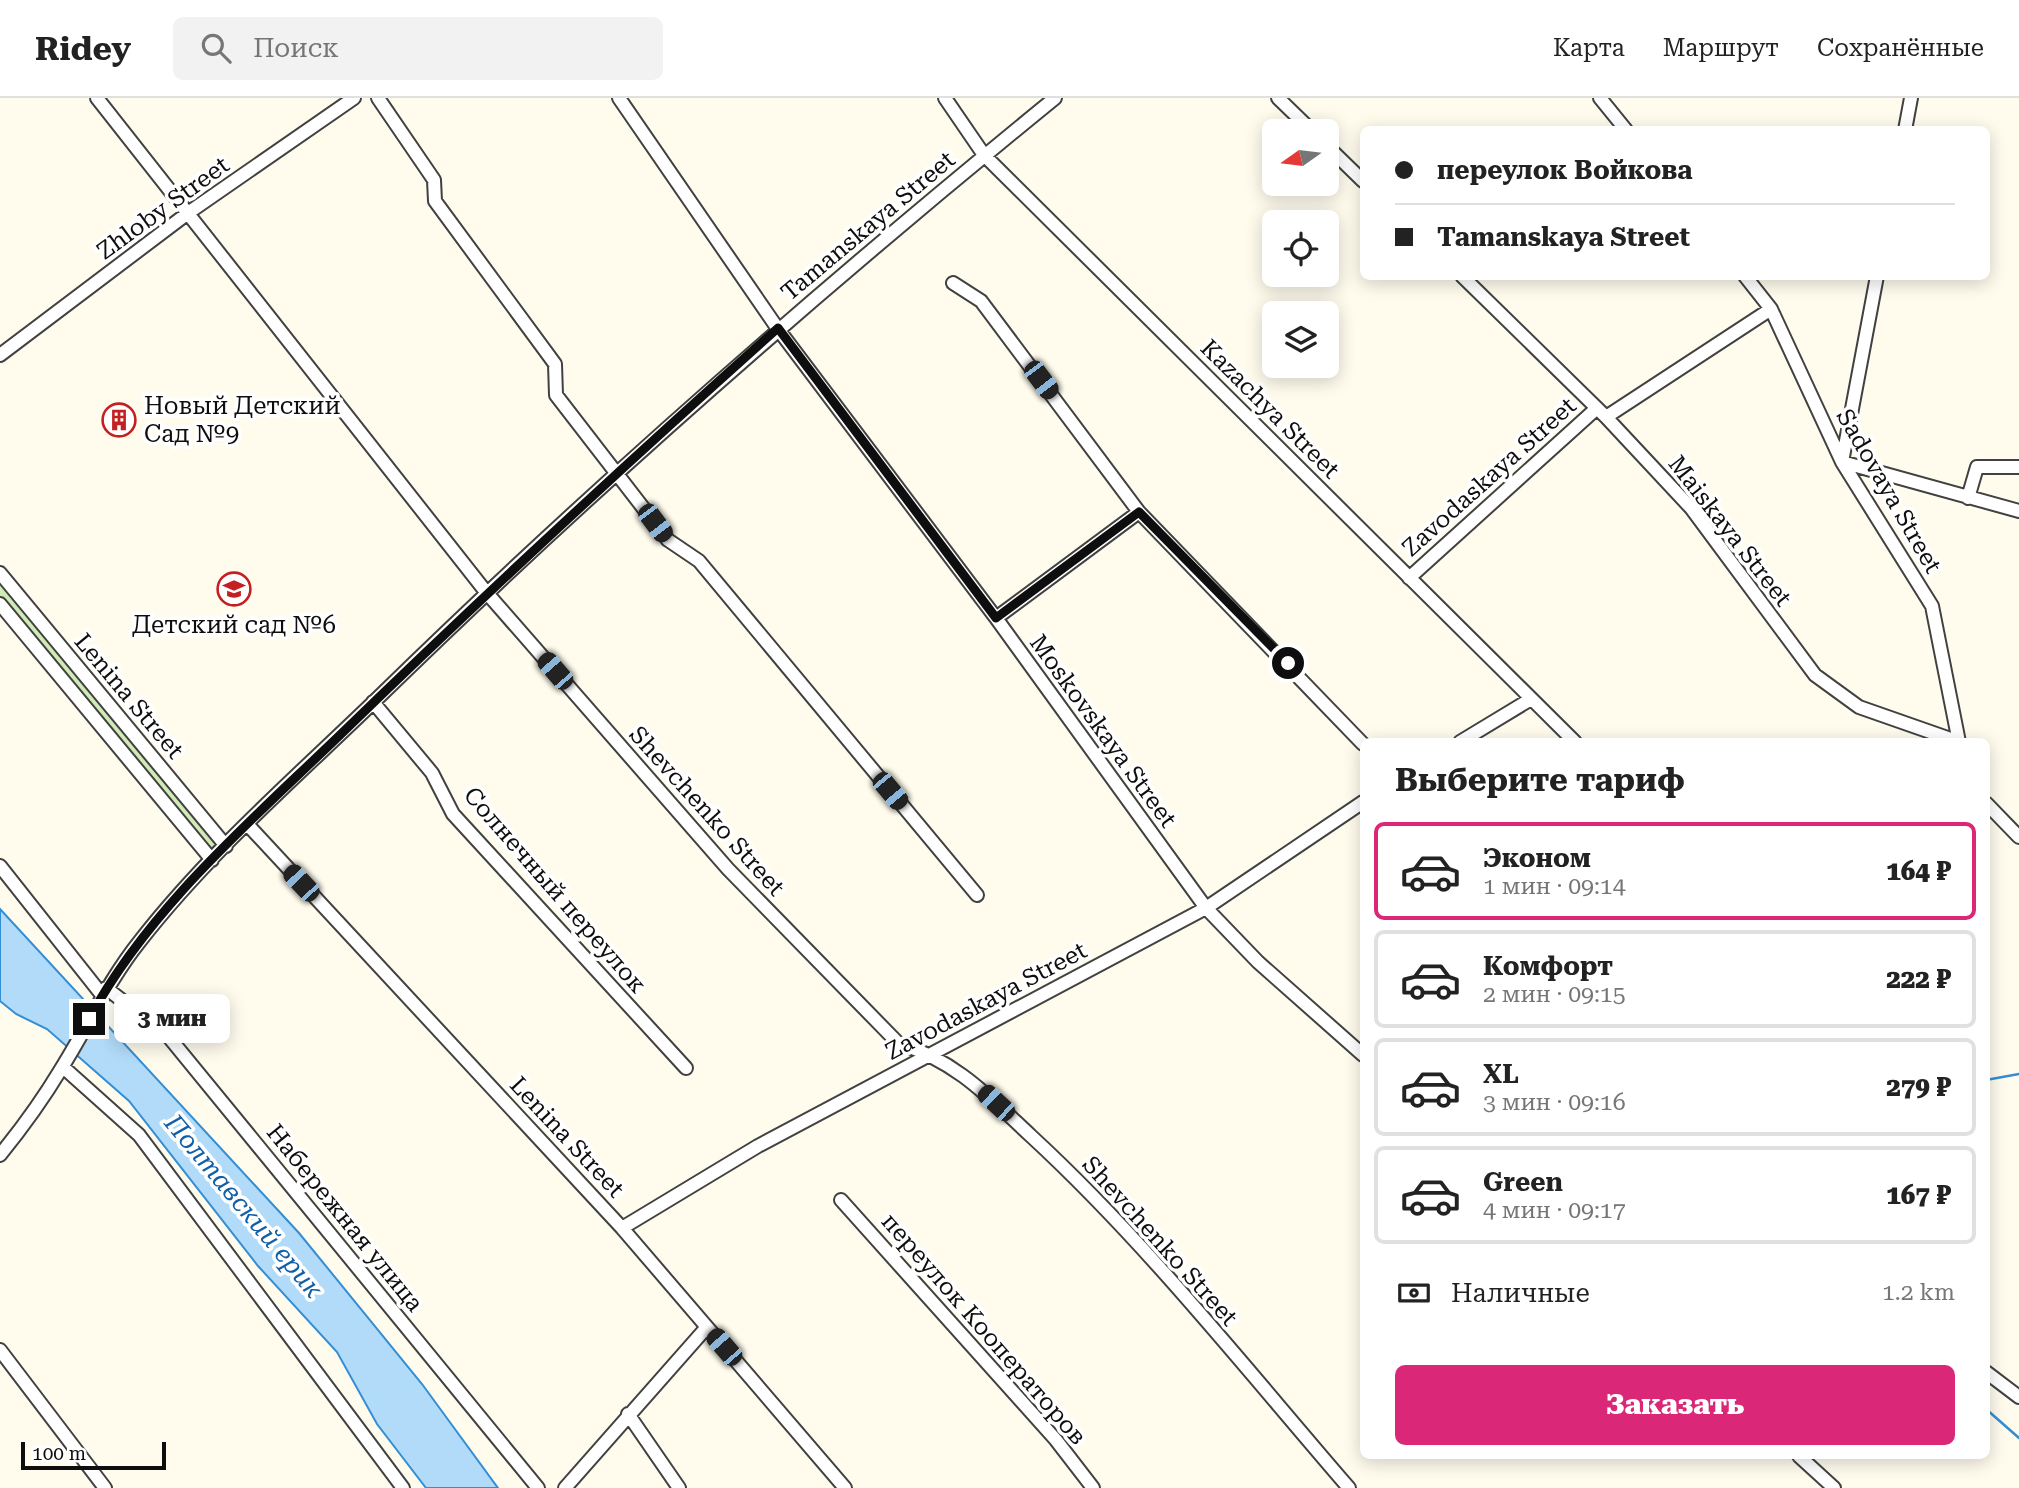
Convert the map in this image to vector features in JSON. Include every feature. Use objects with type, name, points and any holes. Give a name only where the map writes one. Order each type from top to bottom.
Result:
[{"type":"street","name":"Shevchenko Street","points":[[97,98],[486,593],[728,869],[898,1043],[931,1053],[975,1084],[1097,1197],[1349,1488]]},
{"type":"street","name":"Zhloby Street","points":[[0,355],[188,214],[354,98]]},
{"type":"street","points":[[378,98],[433,180],[435,201],[555,364],[555,395],[668,540],[699,561],[977,895]]},
{"type":"street","name":"Moskovskaya Street","points":[[619,98],[778,328],[996,618],[1206,908],[1258,962],[1360,1052]]},
{"type":"street","name":"Kazachya Street","points":[[945,98],[985,155],[1571,738]]},
{"type":"street","name":"Tamanskaya Street","points":[[0,1155],[28,1120],[63,1067],[104,992],[141,940],[247,824],[486,593],[778,328],[1055,98]]},
{"type":"street","points":[[1278,98],[1300,119]]},
{"type":"street","points":[[1600,98],[1623,126]]},
{"type":"street","points":[[1906,126],[1911,98]]},
{"type":"street","points":[[1339,158],[1360,178]]},
{"type":"street","name":"Maiskaya Street","points":[[1466,280],[1602,412],[1691,508],[1815,675],[1859,707],[1948,738]]},
{"type":"street","name":"Sadovaya Street","points":[[1748,280],[1771,309],[1842,462],[1932,606],[1958,738]]},
{"type":"street","points":[[1876,280],[1842,462],[2019,511]]},
{"type":"street","points":[[953,283],[981,301],[1139,512],[1360,741]]},
{"type":"street","name":"Zavodaskaya Street","points":[[1409,578],[1602,412],[1771,309]]},
{"type":"street","points":[[1968,498],[1977,467],[2019,467]]},
{"type":"street","points":[[996,618],[1139,512]]},
{"type":"street","name":"Lenina Street","points":[[0,573],[226,846]]},
{"type":"street","name":"Lenina Street","points":[[0,604],[212,860]]},
{"type":"street","points":[[1467,738],[1531,699]]},
{"type":"street","name":"Солнечный переулок","points":[[373,702],[432,773],[453,814],[686,1068]]},
{"type":"street","name":"Zavodaskaya Street","points":[[622,1228],[758,1146],[1206,908],[1360,804]]},
{"type":"street","points":[[1990,807],[2019,837]]},
{"type":"street","name":"Lenina Street","points":[[247,824],[622,1228],[845,1488]]},
{"type":"street","name":"Набережная улица","points":[[0,866],[104,992],[168,1036],[538,1488]]},
{"type":"street","points":[[63,1067],[139,1135],[403,1488]]},
{"type":"street","name":"переулок Кооператоров","points":[[841,1200],[1056,1440],[1093,1488]]},
{"type":"street","points":[[565,1488],[707,1327]]},
{"type":"street","points":[[0,1350],[105,1488]]},
{"type":"street","points":[[1990,1375],[2019,1397]]},
{"type":"street","points":[[628,1414],[679,1488]]},
{"type":"street","points":[[1802,1459],[1834,1488]]},
{"type":"green space","points":[[0,570],[223,846],[213,857],[0,602]]},
{"type":"water","name":"Полтавский ерик","points":[[0,909],[299,1233],[422,1384],[498,1488],[426,1488],[377,1424],[337,1352],[258,1266],[129,1101],[47,1029],[16,1014],[0,1001]]},
{"type":"waterway","points":[[1990,1079],[2019,1074]]},
{"type":"waterway","points":[[1990,1413],[2019,1438]]},
{"type":"place","name":"Новый Детский Сад №9","points":[[119,420]]},
{"type":"place","name":"Детский сад №6","points":[[234,589]]},
{"type":"route","points":[[89,1019],[106,988],[141,940],[247,824],[486,593],[778,328],[996,618],[1139,512],[1288,663]]}]
